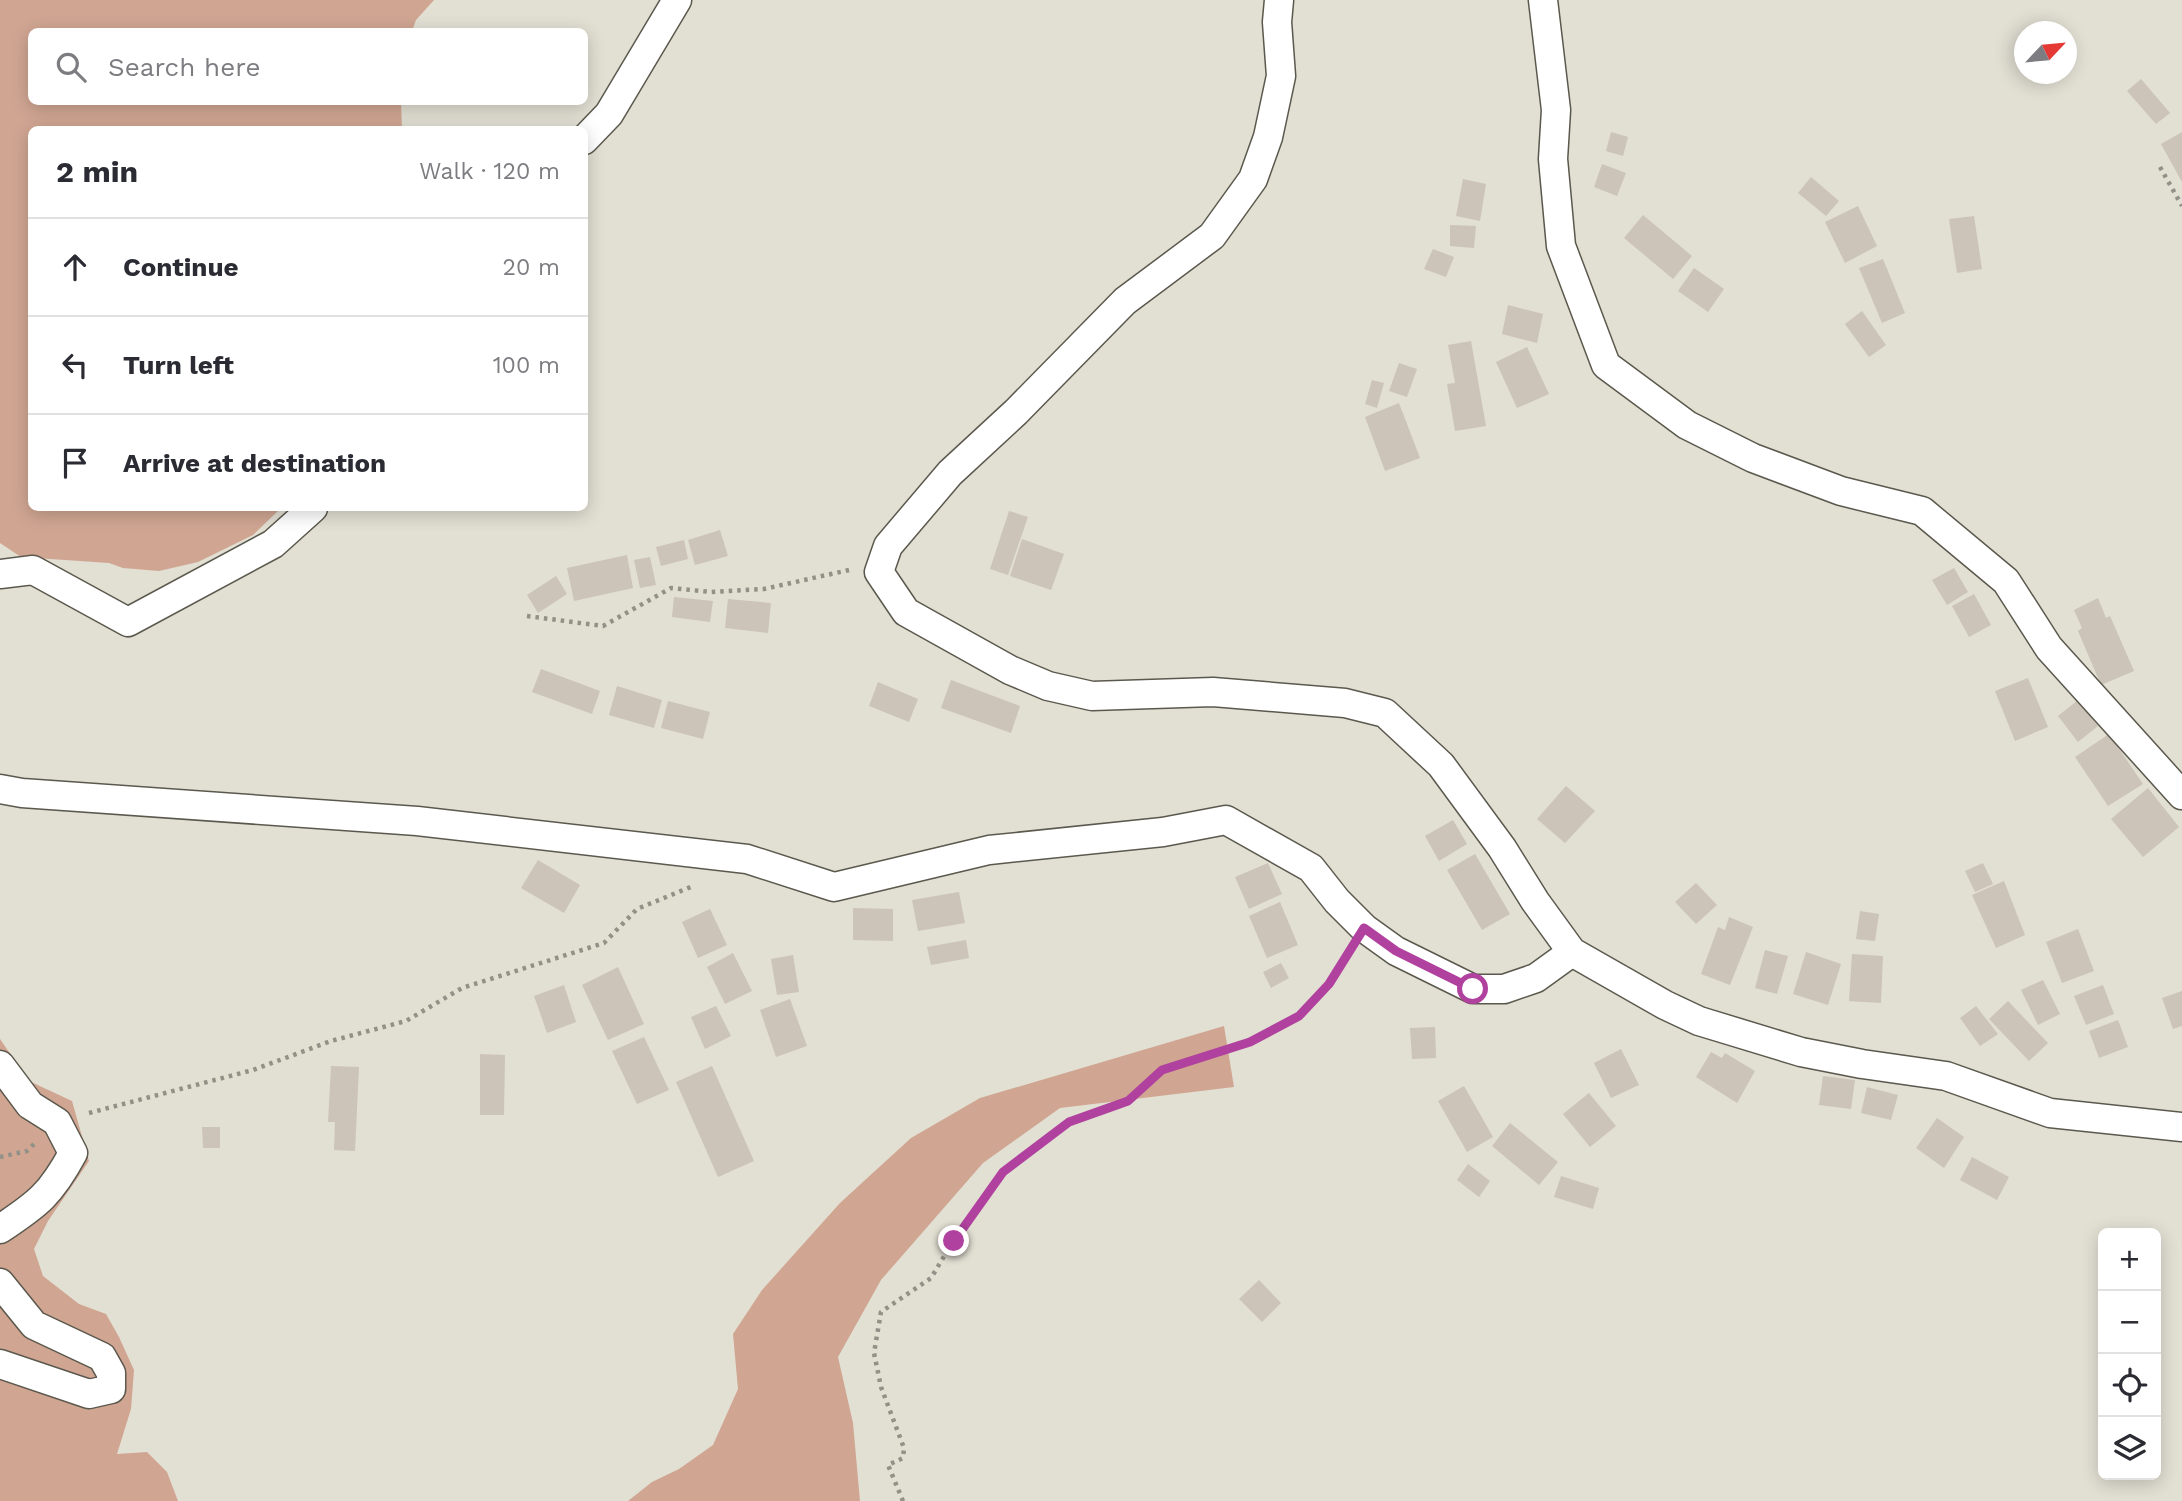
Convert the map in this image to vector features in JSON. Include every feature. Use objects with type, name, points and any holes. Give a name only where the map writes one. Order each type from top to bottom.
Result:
[{"type":"street","points":[[588,135],[609,114],[677,0]]},
{"type":"street","points":[[1279,0],[1277,22],[1281,76],[1268,137],[1253,179],[1212,236],[1125,300],[1017,412],[950,473],[888,546],[879,572],[906,612],[1010,670],[1048,686],[1092,696],[1213,692],[1345,703],[1385,713],[1441,765],[1502,848],[1535,901],[1572,952],[1665,1005],[1699,1021],[1801,1052],[1946,1076],[2050,1113],[2182,1127]]},
{"type":"street","points":[[1543,0],[1556,110],[1553,159],[1561,246],[1606,365],[1687,425],[1753,458],[1841,491],[1922,511],[2006,581],[2049,648],[2182,795]]},
{"type":"street","points":[[0,575],[33,570],[128,622],[273,544],[310,511]]},
{"type":"street","points":[[0,789],[36,794],[417,821],[747,859],[834,887],[989,850],[1163,832],[1226,820],[1311,868],[1337,901],[1364,928],[1396,951],[1473,989],[1504,989],[1536,978],[1572,952]]},
{"type":"street","points":[[0,1065],[30,1105],[57,1122],[73,1153],[60,1178],[42,1200],[0,1229]]},
{"type":"street","points":[[0,1283],[34,1325],[102,1357],[111,1373],[111,1389],[89,1394],[0,1364]]},
{"type":"path","points":[[2160,167],[2182,206]]},
{"type":"path","points":[[527,615],[603,626],[671,588],[711,592],[764,589],[855,568],[879,572]]},
{"type":"path","points":[[57,1122],[253,1070],[331,1041],[406,1021],[462,988],[604,943],[637,909],[700,884]]},
{"type":"path","points":[[903,1501],[888,1465],[903,1458],[904,1448],[880,1387],[874,1353],[881,1312],[931,1278],[965,1222],[1003,1172],[1069,1122],[1128,1101],[1162,1070],[1250,1042],[1299,1016],[1329,984],[1364,928]]},
{"type":"shaded area","points":[[0,0],[434,0],[416,20],[413,28],[28,28],[28,105],[401,105],[402,126],[28,126],[28,511],[278,511],[253,535],[198,562],[159,571],[123,568],[109,563],[21,557],[0,543]]},
{"type":"shaded area","points":[[1224,1026],[1234,1087],[1060,1108],[983,1163],[881,1280],[838,1357],[853,1423],[860,1501],[628,1501],[652,1482],[679,1469],[713,1445],[738,1389],[733,1334],[762,1290],[840,1203],[911,1138],[980,1098]]},
{"type":"shaded area","points":[[0,1039],[29,1081],[72,1101],[89,1161],[48,1221],[34,1249],[43,1276],[79,1304],[106,1314],[134,1370],[131,1409],[117,1454],[147,1452],[167,1472],[178,1501],[0,1501]]},
{"type":"building","points":[[2141,79],[2170,113],[2156,124],[2127,91]]},
{"type":"building","points":[[1611,132],[1628,137],[1623,156],[1606,151]]},
{"type":"building","points":[[2182,132],[2182,182],[2161,144]]},
{"type":"building","points":[[1602,164],[1626,173],[1617,196],[1594,187]]},
{"type":"building","points":[[1811,177],[1839,201],[1826,216],[1798,193]]},
{"type":"building","points":[[1463,179],[1486,184],[1480,221],[1456,216]]},
{"type":"building","points":[[1858,206],[1877,246],[1845,263],[1825,222]]},
{"type":"building","points":[[1643,215],[1692,256],[1673,279],[1624,238]]},
{"type":"building","points":[[1974,216],[1982,269],[1957,273],[1949,219]]},
{"type":"building","points":[[1450,225],[1476,226],[1474,248],[1450,246]]},
{"type":"building","points":[[1433,249],[1454,257],[1446,277],[1424,269]]},
{"type":"building","points":[[1883,259],[1905,313],[1882,323],[1859,268]]},
{"type":"building","points":[[1694,268],[1724,289],[1708,312],[1678,291]]},
{"type":"building","points":[[1508,305],[1543,314],[1537,343],[1502,334]]},
{"type":"building","points":[[1862,311],[1886,345],[1869,357],[1845,324]]},
{"type":"building","points":[[1471,341],[1486,426],[1455,431],[1447,384],[1455,383],[1448,345]]},
{"type":"building","points":[[1527,347],[1549,394],[1517,408],[1496,362]]},
{"type":"building","points":[[1399,363],[1417,369],[1407,397],[1389,391]]},
{"type":"building","points":[[1372,380],[1384,383],[1377,408],[1365,404]]},
{"type":"building","points":[[1399,403],[1420,458],[1385,471],[1365,417]]},
{"type":"building","points":[[1009,511],[1028,517],[1008,575],[990,569]]},
{"type":"building","points":[[720,530],[728,556],[695,565],[688,540]]},
{"type":"building","points":[[1022,539],[1064,554],[1051,590],[1010,576]]},
{"type":"building","points":[[684,540],[688,559],[661,566],[656,547]]},
{"type":"building","points":[[627,555],[633,588],[574,601],[567,568]]},
{"type":"building","points":[[650,557],[656,585],[640,588],[634,560]]},
{"type":"building","points":[[1954,568],[1968,592],[1947,605],[1932,580]]},
{"type":"building","points":[[556,576],[567,594],[538,613],[527,595]]},
{"type":"building","points":[[1974,594],[1991,625],[1969,637],[1952,606]]},
{"type":"building","points":[[674,597],[713,601],[710,622],[672,617]]},
{"type":"building","points":[[2098,598],[2106,618],[2110,616],[2134,671],[2101,685],[2078,631],[2082,628],[2074,610]]},
{"type":"building","points":[[728,599],[771,603],[768,633],[725,628]]},
{"type":"building","points":[[541,669],[600,691],[592,714],[532,692]]},
{"type":"building","points":[[2028,678],[2048,727],[2015,741],[1995,691]]},
{"type":"building","points":[[951,680],[1020,706],[1011,733],[941,708]]},
{"type":"building","points":[[878,682],[918,699],[909,722],[869,706]]},
{"type":"building","points":[[617,686],[662,700],[654,728],[609,715]]},
{"type":"building","points":[[2078,700],[2098,726],[2078,742],[2058,716]]},
{"type":"building","points":[[668,701],[710,712],[703,739],[661,728]]},
{"type":"building","points":[[2109,734],[2143,784],[2108,806],[2075,757]]},
{"type":"building","points":[[1566,786],[1595,811],[1565,843],[1537,819]]},
{"type":"building","points":[[2148,788],[2179,827],[2143,857],[2111,819]]},
{"type":"building","points":[[1453,820],[1467,844],[1439,861],[1425,836]]},
{"type":"building","points":[[1475,854],[1510,914],[1482,930],[1447,870]]},
{"type":"building","points":[[538,860],[580,885],[564,913],[521,888]]},
{"type":"building","points":[[1268,863],[1282,894],[1249,909],[1235,877]]},
{"type":"building","points":[[1983,863],[1993,884],[1975,892],[1965,871]]},
{"type":"building","points":[[2004,881],[2025,935],[1996,948],[1972,895]]},
{"type":"building","points":[[1696,883],[1717,905],[1696,924],[1675,902]]},
{"type":"building","points":[[959,892],[965,923],[918,931],[912,900]]},
{"type":"building","points":[[1280,902],[1298,945],[1267,958],[1249,916]]},
{"type":"building","points":[[853,908],[893,909],[893,941],[853,940]]},
{"type":"building","points":[[710,909],[727,945],[698,958],[682,922]]},
{"type":"building","points":[[1860,911],[1879,914],[1875,941],[1856,939]]},
{"type":"building","points":[[1729,917],[1753,927],[1730,985],[1701,974],[1718,927],[1725,930]]},
{"type":"building","points":[[2078,929],[2094,971],[2062,983],[2046,942]]},
{"type":"building","points":[[966,940],[969,958],[931,965],[927,947]]},
{"type":"building","points":[[1765,950],[1788,956],[1777,994],[1755,988]]},
{"type":"building","points":[[1806,952],[1841,964],[1828,1005],[1793,994]]},
{"type":"building","points":[[733,953],[752,991],[725,1004],[707,967]]},
{"type":"building","points":[[1852,954],[1883,956],[1881,1003],[1849,1001]]},
{"type":"building","points":[[793,955],[799,992],[777,995],[771,959]]},
{"type":"building","points":[[1281,963],[1289,978],[1271,988],[1263,972]]},
{"type":"building","points":[[618,967],[644,1024],[608,1040],[582,985]]},
{"type":"building","points":[[2043,980],[2060,1014],[2038,1025],[2021,990]]},
{"type":"building","points":[[564,985],[576,1022],[547,1033],[534,996]]},
{"type":"building","points":[[2103,985],[2114,1014],[2086,1025],[2074,996]]},
{"type":"building","points":[[2182,991],[2182,1026],[2173,1029],[2162,998]]},
{"type":"building","points":[[790,999],[807,1046],[776,1057],[760,1010]]},
{"type":"building","points":[[2008,1001],[2048,1043],[2029,1061],[1989,1019]]},
{"type":"building","points":[[716,1006],[731,1036],[705,1049],[691,1017]]},
{"type":"building","points":[[1976,1006],[1998,1034],[1980,1046],[1960,1018]]},
{"type":"building","points":[[2118,1020],[2128,1047],[2099,1058],[2089,1031]]},
{"type":"building","points":[[1435,1027],[1436,1058],[1412,1059],[1410,1028]]},
{"type":"building","points":[[644,1037],[669,1090],[637,1104],[612,1051]]},
{"type":"building","points":[[1621,1049],[1639,1085],[1611,1098],[1594,1063]]},
{"type":"building","points":[[1711,1052],[1722,1058],[1725,1053],[1755,1071],[1737,1103],[1696,1077]]},
{"type":"building","points":[[480,1054],[505,1055],[504,1115],[480,1115]]},
{"type":"building","points":[[331,1066],[359,1067],[355,1151],[334,1150],[335,1122],[328,1122]]},
{"type":"building","points":[[712,1066],[754,1161],[718,1177],[676,1082]]},
{"type":"building","points":[[1823,1076],[1855,1080],[1851,1109],[1819,1105]]},
{"type":"building","points":[[1464,1086],[1493,1137],[1467,1152],[1438,1101]]},
{"type":"building","points":[[1867,1087],[1898,1095],[1891,1120],[1861,1113]]},
{"type":"building","points":[[1589,1093],[1616,1126],[1590,1147],[1563,1114]]},
{"type":"building","points":[[1937,1118],[1964,1137],[1944,1168],[1916,1148]]},
{"type":"building","points":[[1510,1123],[1558,1162],[1539,1185],[1492,1146]]},
{"type":"building","points":[[202,1127],[220,1127],[220,1148],[203,1148]]},
{"type":"building","points":[[1972,1157],[2009,1177],[1997,1200],[1960,1180]]},
{"type":"building","points":[[1468,1164],[1490,1181],[1479,1197],[1457,1180]]},
{"type":"building","points":[[1561,1176],[1599,1188],[1593,1209],[1554,1197]]},
{"type":"building","points":[[1259,1280],[1281,1303],[1262,1322],[1239,1299]]},
{"type":"route","points":[[954,1241],[1003,1172],[1069,1122],[1128,1101],[1162,1070],[1250,1042],[1299,1016],[1329,984],[1364,928],[1396,951],[1473,989]]}]
